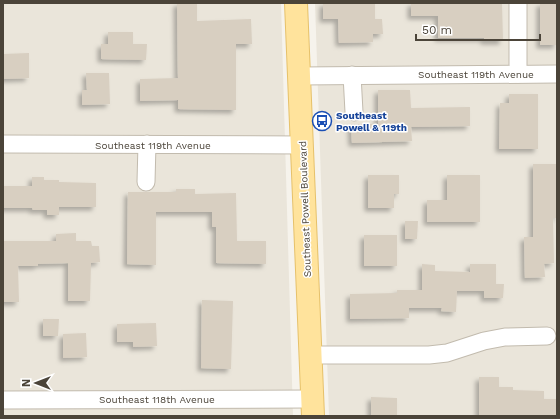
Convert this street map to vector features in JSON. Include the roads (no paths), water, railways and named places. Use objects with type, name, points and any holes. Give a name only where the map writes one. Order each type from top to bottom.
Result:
[{"type":"main road","name":"Southeast Powell Boulevard","points":[[296,3],[303,145],[312,407]]},
{"type":"street","points":[[518,3],[518,74]]},
{"type":"street","name":"Southeast 119th Avenue","points":[[300,76],[557,74]]},
{"type":"street","points":[[352,75],[354,112]]},
{"type":"street","name":"Southeast 119th Avenue","points":[[3,144],[303,145]]},
{"type":"street","points":[[146,182],[147,144]]},
{"type":"street","points":[[311,355],[429,355],[447,353],[484,341],[505,337],[547,336]]},
{"type":"street","name":"Southeast 118th Avenue","points":[[3,400],[312,407]]},
{"type":"place","name":"Southeast Powell & 119th","points":[[322,121]]}]
